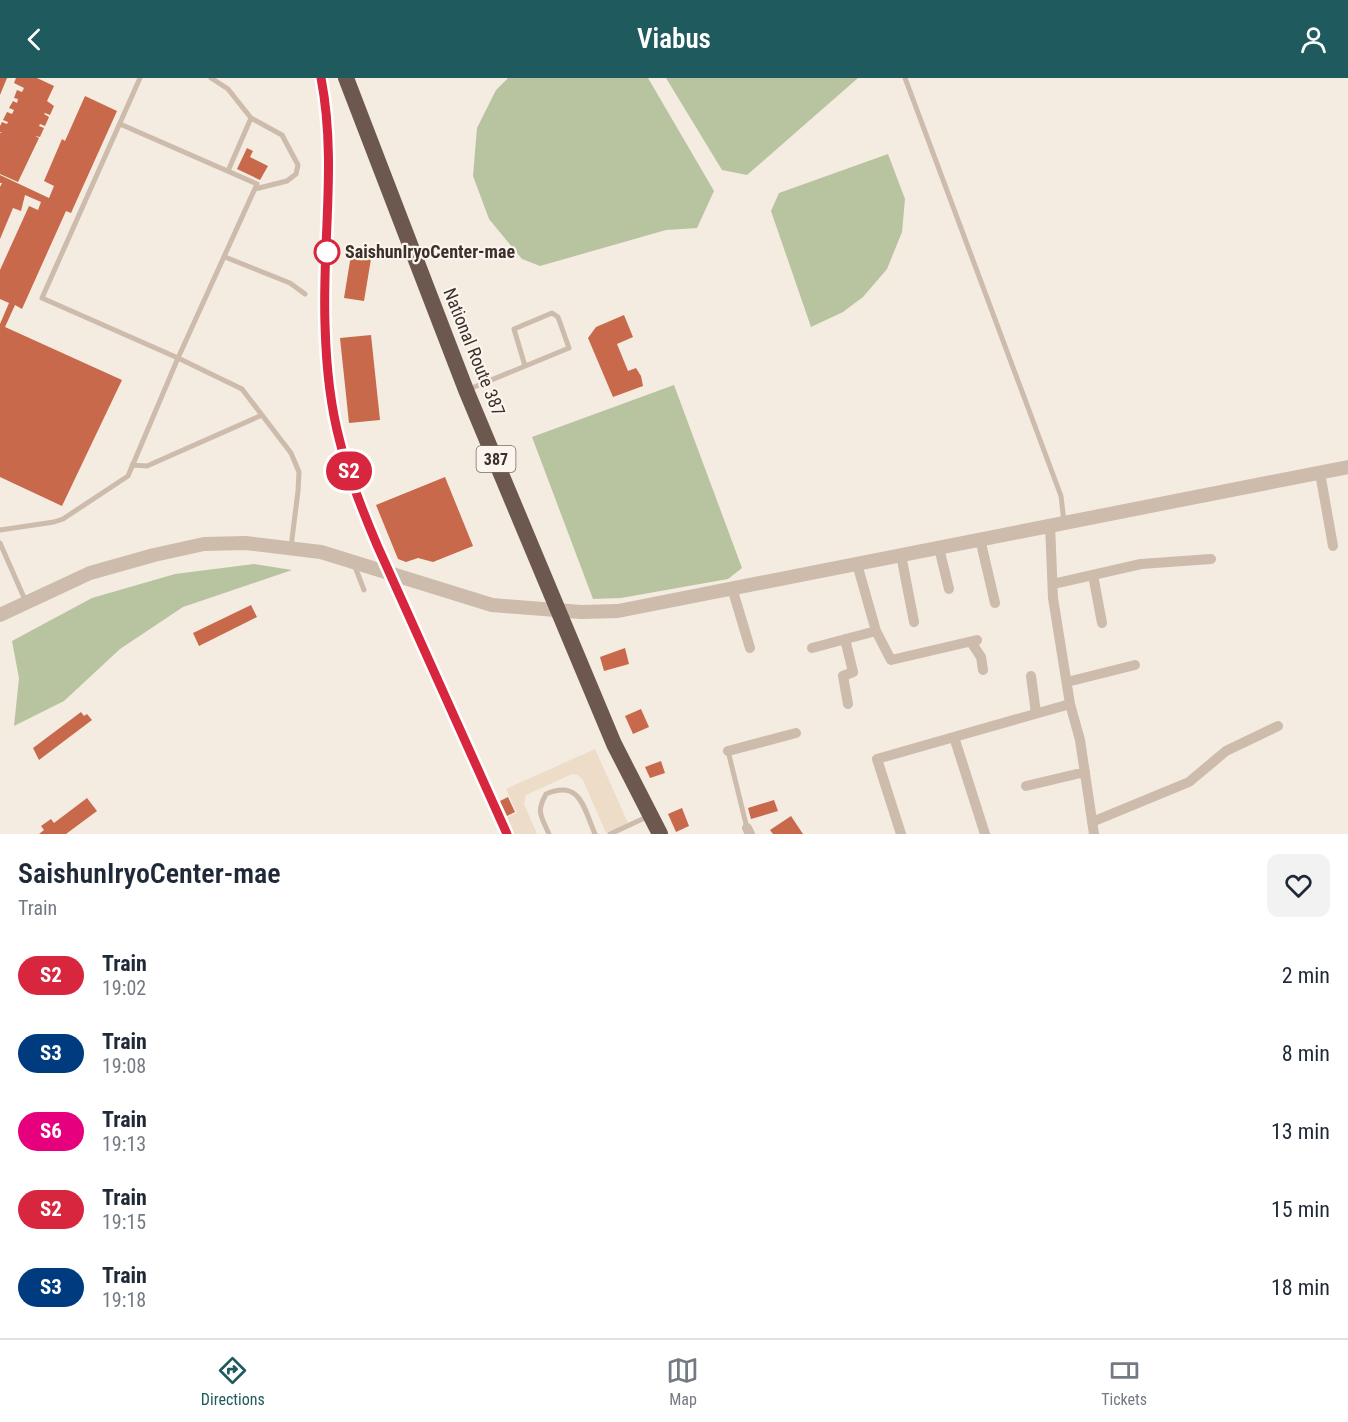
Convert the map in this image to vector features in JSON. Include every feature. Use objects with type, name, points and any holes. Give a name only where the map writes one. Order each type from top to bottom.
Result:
[{"type":"highway","name":"National Route 387","points":[[346,78],[466,390],[477,411],[614,744],[654,828]]},
{"type":"street","points":[[0,615],[90,573],[204,544],[246,543],[321,552],[492,605],[581,612],[618,610],[1348,467]]},
{"type":"street","points":[[1320,472],[1333,546]]},
{"type":"street","points":[[1057,523],[1053,584],[1070,704],[1080,740],[1093,828],[1189,782],[1226,751],[1278,726]]},
{"type":"street","points":[[980,539],[995,603]]},
{"type":"street","points":[[939,548],[949,589]]},
{"type":"street","points":[[901,555],[914,622]]},
{"type":"street","points":[[1053,584],[1141,564],[1211,559]]},
{"type":"street","points":[[857,564],[876,631],[891,660],[974,641],[981,657],[983,670]]},
{"type":"street","points":[[1093,575],[1102,623]]},
{"type":"street","points":[[732,588],[750,648]]},
{"type":"street","points":[[812,648],[876,631]]},
{"type":"street","points":[[845,639],[854,672],[843,676],[848,704]]},
{"type":"street","points":[[1067,682],[1135,664]]},
{"type":"street","points":[[1031,676],[1036,713]]},
{"type":"street","points":[[901,834],[877,759],[1070,704]]},
{"type":"street","points":[[728,751],[796,733]]},
{"type":"street","points":[[954,737],[986,834]]},
{"type":"street","points":[[1026,786],[1085,772]]},
{"type":"lane","points":[[140,78],[42,298],[242,389],[291,453],[299,472],[291,547]]},
{"type":"lane","points":[[211,78],[228,89],[251,118],[282,135],[298,165],[296,174],[287,181],[255,189]]},
{"type":"lane","points":[[905,78],[1061,496],[1057,523]]},
{"type":"lane","points":[[228,171],[251,118]]},
{"type":"lane","points":[[0,530],[63,519],[128,476],[178,358],[257,184],[120,124]]},
{"type":"lane","points":[[225,257],[290,283],[305,294]]},
{"type":"lane","points":[[466,390],[525,366],[569,348],[558,317],[552,313],[514,329],[525,366]]},
{"type":"lane","points":[[132,465],[147,466],[262,415]]},
{"type":"lane","points":[[0,543],[27,602]]},
{"type":"lane","points":[[353,562],[364,590]]},
{"type":"lane","points":[[728,751],[748,831]]},
{"type":"lane","points":[[549,834],[539,813],[541,804],[546,794],[561,789],[570,790],[579,797],[595,834]]},
{"type":"lane","points":[[610,834],[654,828]]},
{"type":"green space","points":[[508,78],[648,78],[714,191],[697,228],[666,230],[540,266],[522,259],[489,219],[473,176],[477,128],[496,90]]},
{"type":"green space","points":[[666,78],[858,78],[747,175],[722,170]]},
{"type":"green space","points":[[888,154],[905,199],[902,232],[887,269],[863,297],[843,312],[811,327],[771,211],[779,193]]},
{"type":"green space","points":[[674,385],[742,568],[728,579],[621,598],[593,599],[532,437]]},
{"type":"green space","points":[[254,564],[292,570],[183,607],[120,649],[64,701],[14,726],[19,678],[12,641],[92,598],[175,574]]},
{"type":"shaded area","points":[[595,749],[628,823],[606,833],[583,780],[578,775],[572,774],[526,795],[524,804],[537,834],[512,834],[506,818],[517,813],[506,789]]},
{"type":"building","points":[[0,78],[7,78],[0,95]]},
{"type":"building","points":[[16,78],[37,78],[54,86],[47,101],[54,106],[50,115],[44,114],[49,117],[45,126],[40,124],[39,126],[44,128],[40,137],[35,136],[39,138],[18,182],[0,174],[0,133],[2,133],[0,126],[2,122],[7,124],[8,122],[3,120],[7,112],[12,114],[14,110],[9,108],[13,101],[17,103],[18,99],[14,98],[17,90],[22,92],[24,88],[14,83]]},
{"type":"building","points":[[85,96],[117,111],[71,213],[66,211],[22,309],[15,305],[5,327],[122,380],[62,506],[0,477],[0,324],[9,303],[0,299],[0,270],[29,206],[38,210],[41,202],[25,195],[21,211],[13,208],[0,239],[0,187],[2,183],[0,183],[0,175],[49,198],[54,186],[44,181],[62,139],[65,141]]},
{"type":"building","points":[[247,148],[253,151],[250,157],[268,166],[260,180],[237,169]]},
{"type":"building","points":[[351,255],[371,259],[364,301],[344,298]]},
{"type":"building","points":[[624,315],[633,337],[617,344],[628,371],[636,368],[643,386],[613,397],[588,338],[596,327]]},
{"type":"building","points":[[371,335],[380,420],[349,423],[340,338]]},
{"type":"building","points":[[445,477],[473,546],[433,562],[418,558],[406,562],[398,559],[376,505]]},
{"type":"building","points":[[251,605],[257,617],[199,646],[193,633]]},
{"type":"building","points":[[625,648],[629,664],[604,671],[600,657]]},
{"type":"building","points":[[641,709],[649,727],[633,734],[625,716]]},
{"type":"building","points":[[81,712],[84,716],[87,714],[92,720],[39,760],[33,748]]},
{"type":"building","points":[[661,761],[665,773],[650,778],[645,767]]},
{"type":"building","points":[[508,797],[515,812],[507,816],[500,801]]},
{"type":"building","points":[[87,798],[97,811],[66,834],[39,834],[44,830],[41,826],[51,819],[54,823]]},
{"type":"building","points":[[774,800],[778,811],[751,819],[748,808]]},
{"type":"building","points":[[682,808],[689,826],[676,832],[668,814]]},
{"type":"building","points":[[791,816],[803,834],[773,834],[770,830]]},
{"type":"railway","points":[[321,78],[326,109],[329,170],[325,293],[326,339],[329,384],[337,428],[352,482],[372,533],[507,834]]},
{"type":"train","name":"S2","points":[[321,78],[326,105],[330,157],[325,323],[329,379],[339,441],[358,500],[377,545],[507,834]]},
{"type":"place","name":"SaishunIryoCenter-mae","points":[[327,252]]}]
